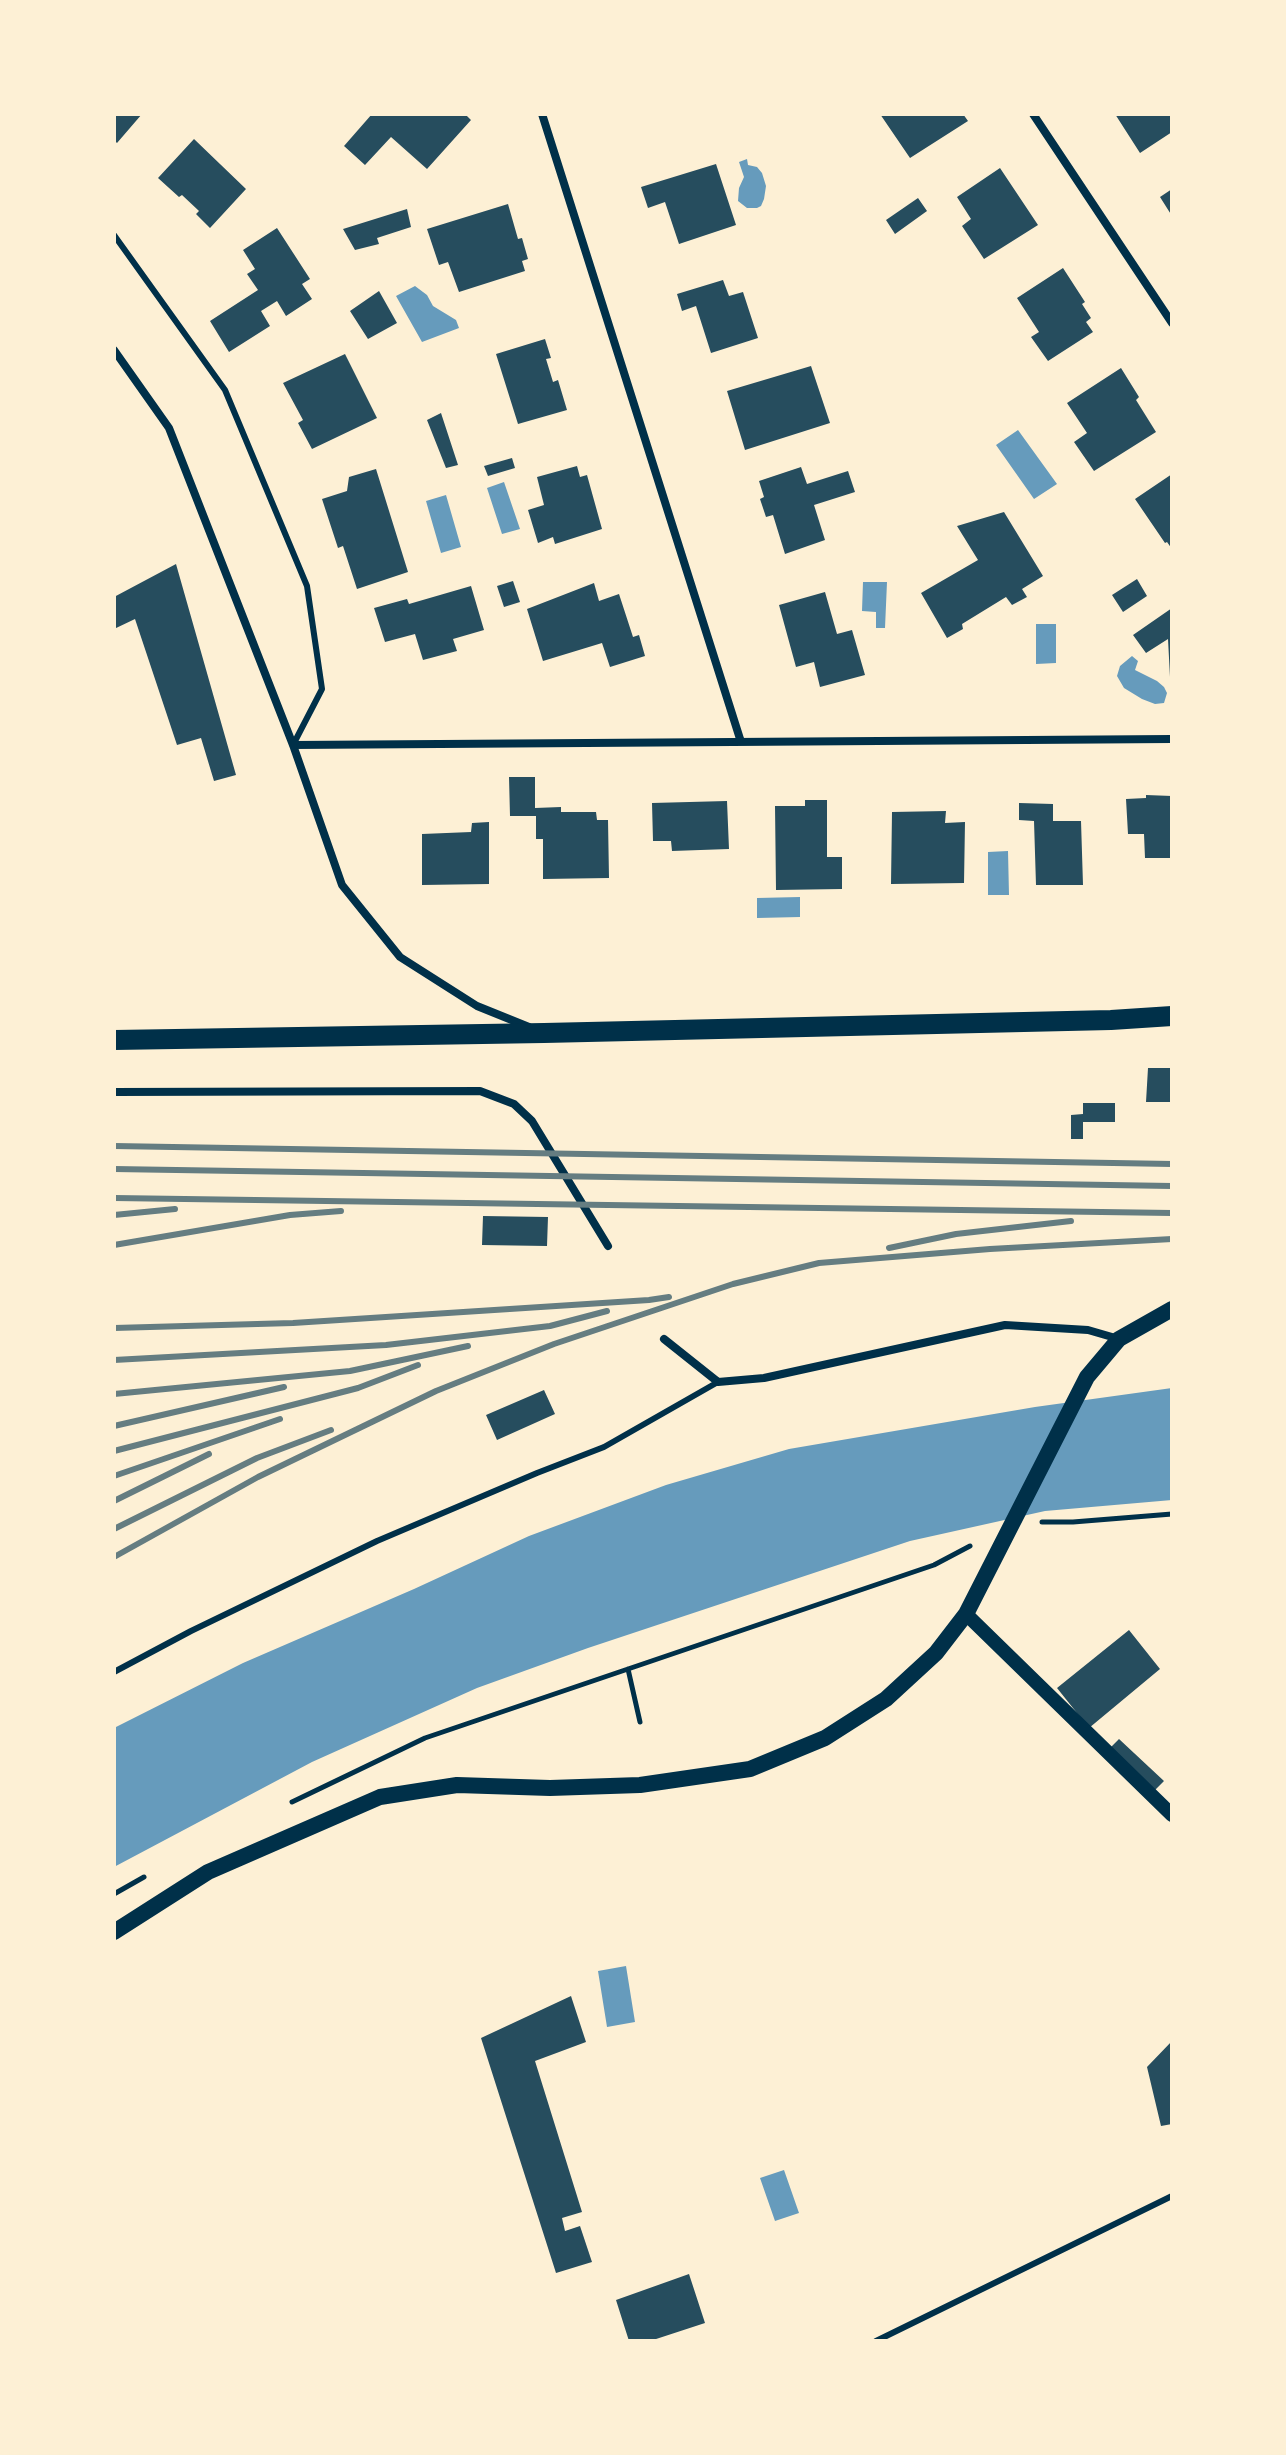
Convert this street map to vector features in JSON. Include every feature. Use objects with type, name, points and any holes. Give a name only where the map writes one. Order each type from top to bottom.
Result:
[{"type":"main road","points":[[114,1040],[544,1033],[1172,1016]]},
{"type":"main road","points":[[114,1932],[208,1872],[380,1797],[457,1785],[550,1788],[640,1785],[750,1769],[825,1738],[886,1699],[936,1653],[966,1614],[1087,1377],[1119,1339],[1172,1309]]},
{"type":"street","points":[[542,114],[741,742]]},
{"type":"street","points":[[1033,114],[1172,323]]},
{"type":"street","points":[[114,350],[169,428],[293,745],[342,885],[400,957],[477,1006],[544,1033]]},
{"type":"street","points":[[293,745],[1172,739]]},
{"type":"street","points":[[114,1092],[480,1091],[514,1104],[532,1121],[608,1246]]},
{"type":"street","points":[[664,1339],[718,1382],[764,1378],[1005,1325],[1088,1330],[1119,1339]]},
{"type":"street","points":[[966,1614],[1172,1815]]},
{"type":"lane","points":[[114,235],[225,390],[307,586],[322,689],[293,745]]},
{"type":"lane","points":[[114,1672],[377,1541],[604,1447],[718,1382]]},
{"type":"lane","points":[[876,2341],[1172,2196]]},
{"type":"path","points":[[1030,1522],[1073,1522],[1172,1514]]},
{"type":"path","points":[[286,1805],[425,1738],[934,1565],[975,1543]]},
{"type":"path","points":[[628,1669],[640,1722]]},
{"type":"path","points":[[114,1894],[150,1873]]},
{"type":"water","points":[[747,159],[748,165],[757,167],[762,173],[766,186],[764,199],[757,208],[747,208],[738,201],[744,177],[739,162]]},
{"type":"water","points":[[415,286],[427,295],[433,306],[456,320],[459,328],[422,342],[396,296]]},
{"type":"water","points":[[1018,430],[1057,484],[1034,499],[996,445]]},
{"type":"water","points":[[504,482],[520,529],[502,534],[487,488]]},
{"type":"water","points":[[446,495],[461,547],[441,553],[426,501]]},
{"type":"water","points":[[863,582],[887,582],[885,628],[876,628],[876,612],[862,611]]},
{"type":"water","points":[[1036,624],[1056,624],[1056,663],[1036,664]]},
{"type":"water","points":[[1132,656],[1138,661],[1135,670],[1164,687],[1167,693],[1164,703],[1155,704],[1124,688],[1117,676],[1120,666]]},
{"type":"water","points":[[1008,851],[1009,895],[988,895],[988,852]]},
{"type":"water","points":[[800,897],[800,917],[757,918],[757,898]]},
{"type":"water","points":[[1172,1388],[1172,1500],[1045,1511],[910,1541],[588,1648],[477,1688],[312,1762],[114,1867],[114,1728],[243,1663],[529,1536],[666,1485],[789,1449],[1035,1407]]},
{"type":"water","points":[[626,1966],[635,2022],[607,2027],[598,1971]]},
{"type":"water","points":[[784,2170],[799,2213],[775,2221],[760,2178]]},
{"type":"building","points":[[114,114],[142,114],[117,143],[114,140]]},
{"type":"building","points":[[372,114],[465,114],[471,120],[427,169],[391,137],[365,165],[344,146]]},
{"type":"building","points":[[880,114],[963,114],[968,121],[910,158]]},
{"type":"building","points":[[1115,114],[1172,114],[1172,132],[1140,153]]},
{"type":"building","points":[[194,139],[246,189],[210,228],[196,214],[199,211],[158,178]]},
{"type":"building","points":[[716,164],[736,225],[679,244],[665,202],[648,208],[641,187]]},
{"type":"building","points":[[1000,168],[1038,225],[984,259],[962,226],[971,219],[957,197]]},
{"type":"building","points":[[1172,189],[1172,216],[1160,197]]},
{"type":"building","points":[[918,198],[927,211],[895,234],[886,220]]},
{"type":"building","points":[[508,204],[518,239],[522,238],[528,259],[522,261],[525,271],[459,292],[448,262],[439,265],[427,229]]},
{"type":"building","points":[[407,209],[411,227],[377,238],[379,244],[355,250],[343,229]]},
{"type":"building","points":[[277,228],[310,279],[302,284],[312,299],[286,316],[277,301],[261,311],[270,326],[229,352],[210,321],[258,290],[247,274],[255,269],[243,250]]},
{"type":"building","points":[[1063,268],[1085,302],[1082,304],[1091,318],[1086,322],[1093,332],[1048,361],[1031,337],[1039,332],[1017,298]]},
{"type":"building","points":[[723,280],[729,296],[743,292],[758,338],[711,353],[696,306],[682,311],[677,294]]},
{"type":"building","points":[[379,291],[397,323],[368,339],[350,311]]},
{"type":"building","points":[[545,339],[551,358],[546,359],[553,382],[558,380],[567,410],[518,424],[496,354]]},
{"type":"building","points":[[345,354],[377,418],[312,449],[298,423],[303,420],[283,383]]},
{"type":"building","points":[[811,366],[830,423],[745,450],[727,391]]},
{"type":"building","points":[[1121,368],[1156,432],[1094,471],[1074,442],[1087,433],[1067,403]]},
{"type":"building","points":[[441,413],[458,465],[446,468],[427,420]]},
{"type":"building","points":[[512,458],[515,468],[488,476],[484,466]]},
{"type":"building","points":[[577,466],[580,477],[587,475],[602,529],[555,544],[553,537],[538,543],[528,510],[544,505],[537,477]]},
{"type":"building","points":[[801,467],[807,484],[848,471],[855,492],[814,505],[825,540],[785,554],[773,515],[766,517],[760,499],[764,497],[759,481]]},
{"type":"building","points":[[376,469],[408,572],[357,589],[343,546],[338,548],[322,499],[347,491],[349,477]]},
{"type":"building","points":[[1172,474],[1172,549],[1135,499]]},
{"type":"building","points":[[1004,512],[1043,576],[1022,589],[1027,597],[1012,605],[1006,597],[962,624],[963,629],[947,638],[921,593],[978,560],[957,526]]},
{"type":"building","points":[[176,564],[236,775],[214,781],[201,738],[177,745],[135,619],[114,629],[114,597]]},
{"type":"building","points":[[1137,579],[1147,596],[1123,612],[1112,595]]},
{"type":"building","points":[[513,581],[520,602],[504,607],[497,586]]},
{"type":"building","points":[[594,583],[599,601],[619,594],[633,637],[639,635],[645,656],[610,667],[602,643],[543,661],[527,609]]},
{"type":"building","points":[[471,586],[484,630],[453,639],[457,651],[423,660],[415,634],[385,642],[374,608],[407,599],[409,604]]},
{"type":"building","points":[[825,592],[837,634],[852,630],[865,675],[820,687],[814,662],[796,667],[779,605]]},
{"type":"building","points":[[1172,608],[1170,677],[1168,639],[1146,653],[1133,635]]},
{"type":"building","points":[[509,777],[535,777],[535,808],[561,807],[561,812],[596,812],[597,820],[608,820],[609,878],[543,879],[543,839],[536,839],[536,816],[510,816]]},
{"type":"building","points":[[1146,795],[1172,796],[1172,858],[1145,858],[1144,834],[1128,834],[1126,799],[1146,798]]},
{"type":"building","points":[[805,800],[827,800],[827,857],[842,857],[842,889],[776,890],[775,806],[805,806]]},
{"type":"building","points":[[727,801],[729,849],[672,851],[671,841],[653,841],[652,803]]},
{"type":"building","points":[[1019,803],[1053,804],[1053,821],[1081,821],[1083,885],[1036,885],[1034,821],[1019,820]]},
{"type":"building","points":[[946,811],[945,823],[965,822],[964,883],[891,884],[892,812]]},
{"type":"building","points":[[489,822],[489,884],[422,885],[422,834],[471,832],[472,823]]},
{"type":"building","points":[[1148,1068],[1172,1068],[1172,1102],[1146,1102]]},
{"type":"building","points":[[1083,1103],[1115,1103],[1115,1122],[1083,1122],[1083,1139],[1071,1139],[1071,1115],[1083,1114]]},
{"type":"building","points":[[483,1216],[548,1217],[547,1246],[482,1245]]},
{"type":"building","points":[[544,1390],[555,1414],[497,1440],[486,1415]]},
{"type":"building","points":[[1129,1630],[1160,1669],[1089,1728],[1057,1688]]},
{"type":"building","points":[[1119,1739],[1164,1781],[1155,1790],[1109,1749]]},
{"type":"building","points":[[571,1996],[586,2042],[535,2061],[582,2212],[562,2218],[565,2231],[580,2226],[592,2262],[556,2273],[481,2038]]},
{"type":"building","points":[[1172,2041],[1172,2124],[1161,2126],[1147,2067]]},
{"type":"building","points":[[689,2274],[705,2323],[650,2341],[629,2341],[616,2300]]},
{"type":"railway","points":[[114,1146],[1172,1164]]},
{"type":"railway","points":[[114,1169],[1172,1186]]},
{"type":"railway","points":[[114,1198],[1172,1213]]},
{"type":"railway","points":[[114,1215],[175,1209]]},
{"type":"railway","points":[[114,1245],[290,1215],[341,1211]]},
{"type":"railway","points":[[889,1248],[956,1234],[1071,1221]]},
{"type":"railway","points":[[114,1557],[258,1477],[436,1391],[554,1344],[733,1284],[819,1263],[1172,1239]]},
{"type":"railway","points":[[114,1328],[293,1323],[669,1297]]},
{"type":"railway","points":[[114,1360],[386,1345],[550,1326],[607,1311]]},
{"type":"railway","points":[[114,1394],[350,1371],[468,1346]]},
{"type":"railway","points":[[114,1451],[358,1388],[418,1365]]},
{"type":"railway","points":[[114,1426],[284,1387]]},
{"type":"railway","points":[[114,1476],[280,1419]]},
{"type":"railway","points":[[114,1529],[257,1458],[331,1430]]},
{"type":"railway","points":[[114,1501],[209,1454]]}]
